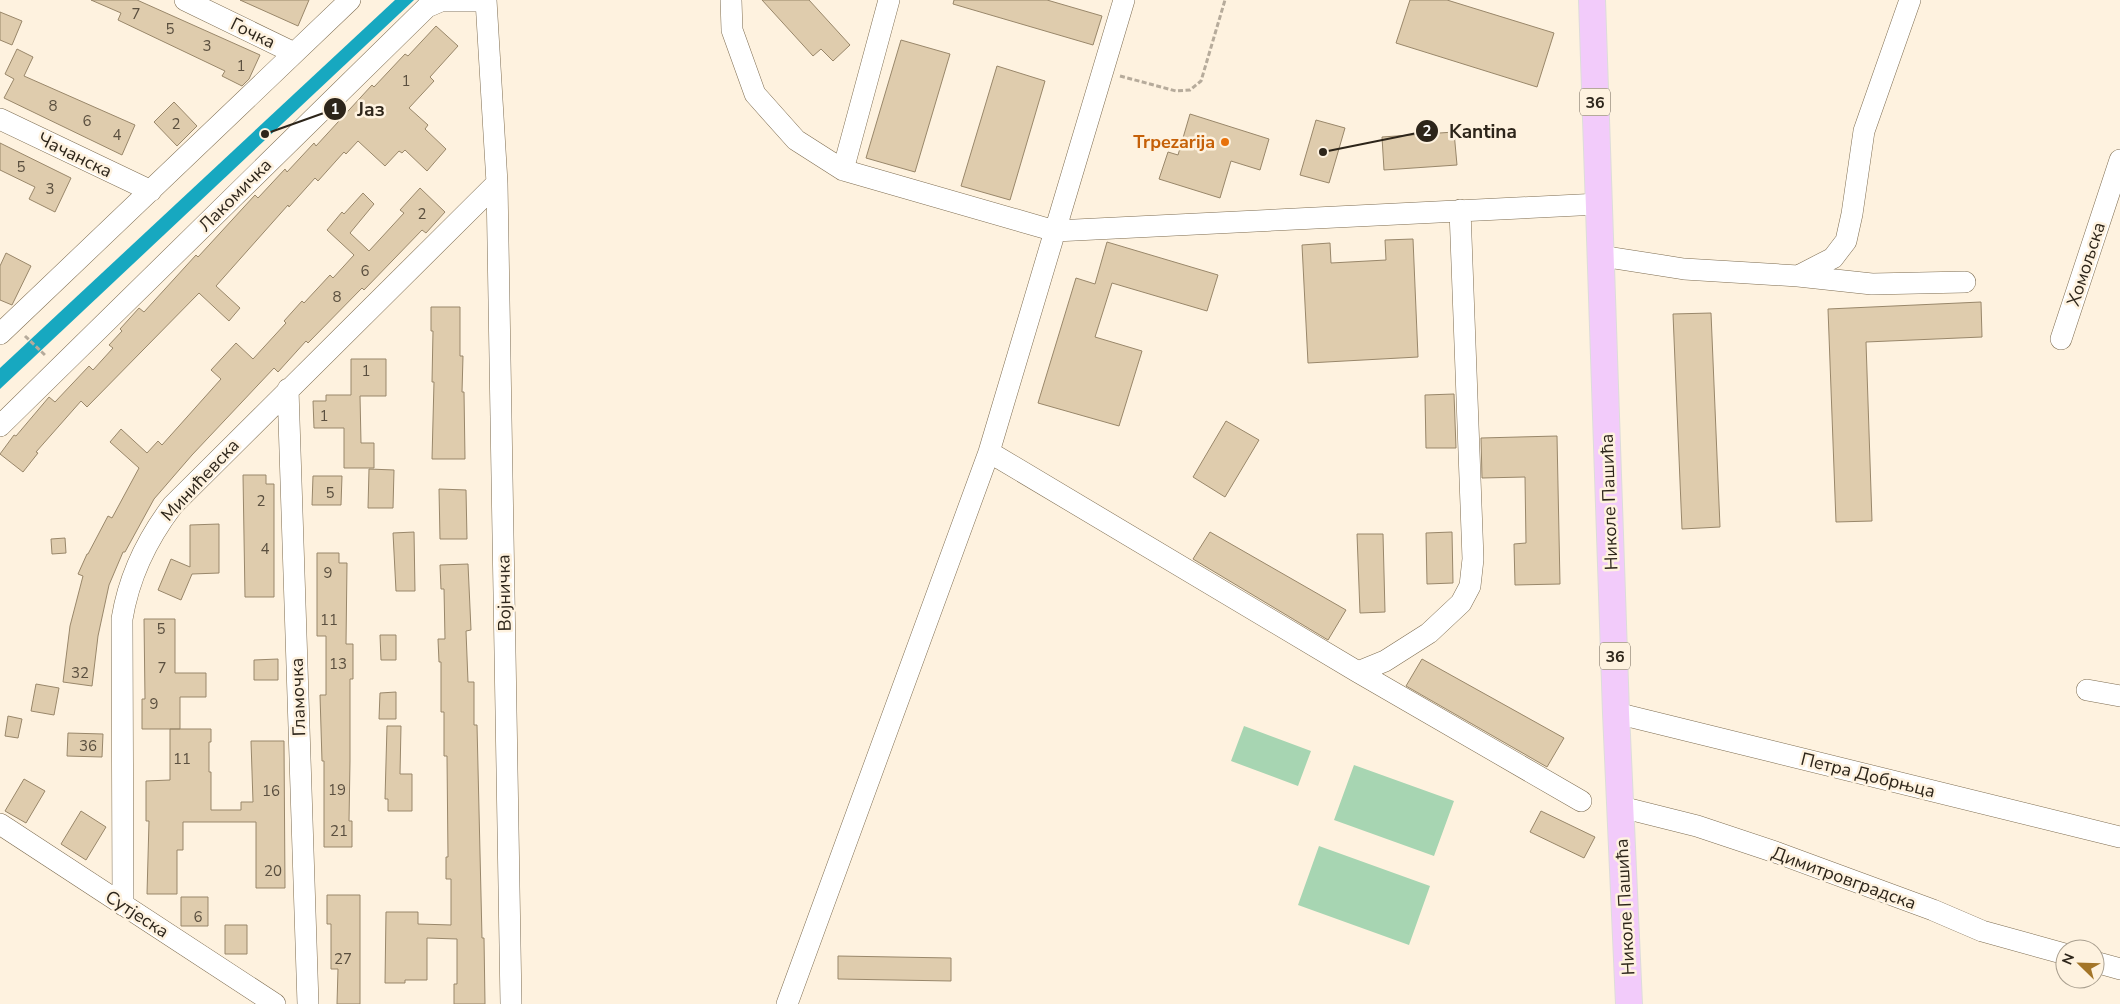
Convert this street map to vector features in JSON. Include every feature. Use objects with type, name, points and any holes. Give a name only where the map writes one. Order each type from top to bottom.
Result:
[{"type":"main road","name":"Николе Пашића","points":[[1592,0],[1616,712],[1629,1004]]},
{"type":"street","name":"Гочка","points":[[186,0],[294,53]]},
{"type":"street","points":[[1,333],[350,0]]},
{"type":"street","name":"Војничка","points":[[486,0],[498,183],[511,1004]]},
{"type":"street","name":"Лакомичка","points":[[0,426],[427,7],[441,1],[486,0]]},
{"type":"street","points":[[731,0],[732,30],[755,94],[796,140],[843,170],[1056,231],[1598,204]]},
{"type":"street","points":[[843,170],[889,0]]},
{"type":"street","points":[[788,1004],[989,452],[1124,0]]},
{"type":"street","points":[[1798,276],[1834,258],[1846,241],[1852,214],[1864,131],[1910,0]]},
{"type":"street","name":"Чачанска","points":[[0,119],[151,191]]},
{"type":"street","name":"Хомољска","points":[[2060,339],[2120,160]]},
{"type":"street","name":"Минићевска","points":[[123,905],[122,619],[131,581],[148,543],[173,504],[498,183]]},
{"type":"street","points":[[1358,672],[1386,661],[1429,633],[1461,603],[1470,586],[1473,559],[1460,210]]},
{"type":"street","points":[[1601,256],[1684,269],[1798,276],[1872,284],[1965,282]]},
{"type":"street","name":"Гламочка","points":[[288,389],[308,1004]]},
{"type":"street","points":[[989,452],[1358,672],[1581,801]]},
{"type":"street","points":[[2087,690],[2120,696]]},
{"type":"street","name":"Петра Добрњца","points":[[1616,712],[2120,837]]},
{"type":"street","name":"Димитровградска","points":[[1621,807],[1697,826],[1769,850],[1933,910],[1982,931],[2055,951]]},
{"type":"street","name":"Сутјеска","points":[[0,824],[275,1004]]},
{"type":"street","points":[[2105,965],[2120,969]]},
{"type":"path","points":[[1103,72],[1176,91],[1190,90],[1201,81],[1225,0]]},
{"type":"path","points":[[29,340],[41,351]]},
{"type":"green space","points":[[1244,726],[1311,751],[1298,786],[1231,761]]},
{"type":"green space","points":[[1354,765],[1454,801],[1434,856],[1334,820]]},
{"type":"green space","points":[[1319,846],[1430,886],[1409,945],[1298,905]]},
{"type":"water","points":[[395,0],[414,0],[0,389],[0,368]]},
{"type":"building","points":[[91,0],[137,0],[260,55],[249,79],[242,86],[222,76],[225,71],[118,20],[121,13]]},
{"type":"building","points":[[240,0],[309,0],[298,26]]},
{"type":"building","points":[[762,0],[809,0],[850,45],[833,61],[821,49],[813,56]]},
{"type":"building","points":[[954,0],[1047,0],[1102,16],[1093,45],[953,4]]},
{"type":"building","points":[[1410,0],[1447,0],[1554,33],[1537,87],[1396,43]]},
{"type":"building","points":[[0,12],[22,21],[12,45],[0,40]]},
{"type":"building","points":[[436,26],[458,46],[430,77],[434,81],[409,108],[428,125],[425,129],[446,149],[427,171],[405,150],[402,153],[399,151],[385,166],[358,141],[346,154],[344,152],[318,181],[315,178],[289,207],[288,205],[216,286],[240,308],[229,321],[199,293],[87,407],[81,401],[36,452],[38,453],[23,472],[0,454],[14,435],[16,436],[49,397],[55,402],[89,366],[93,370],[113,348],[109,345],[122,331],[120,329],[139,308],[144,312],[196,255],[198,257],[255,195],[258,198],[285,169],[287,172],[314,143],[316,146],[372,85],[374,87],[405,54],[408,56]]},
{"type":"building","points":[[901,40],[950,54],[915,172],[866,158]]},
{"type":"building","points":[[17,49],[33,57],[24,76],[135,125],[122,155],[4,98],[14,79],[5,74]]},
{"type":"building","points":[[997,66],[1045,81],[1010,200],[961,186]]},
{"type":"building","points":[[174,102],[197,126],[177,146],[154,122]]},
{"type":"building","points":[[1190,114],[1269,139],[1260,170],[1231,161],[1220,198],[1159,179],[1168,152],[1178,155]]},
{"type":"building","points":[[1316,120],[1345,128],[1329,183],[1300,175]]},
{"type":"building","points":[[1454,132],[1457,165],[1384,170],[1382,137]]},
{"type":"building","points":[[0,143],[71,178],[55,212],[29,199],[35,187],[0,170]]},
{"type":"building","points":[[420,188],[445,212],[426,233],[422,230],[364,290],[362,288],[308,343],[306,341],[278,372],[274,368],[192,455],[154,499],[125,552],[123,552],[109,585],[98,636],[92,686],[63,682],[70,626],[83,576],[78,574],[108,516],[112,518],[139,468],[110,442],[121,429],[147,453],[158,441],[162,445],[221,379],[211,370],[236,343],[253,359],[286,323],[284,321],[302,301],[304,303],[330,275],[333,278],[354,255],[327,230],[342,212],[344,214],[363,193],[374,204],[350,233],[369,251],[404,213],[400,210]]},
{"type":"building","points":[[1413,239],[1418,357],[1308,363],[1302,245],[1330,243],[1331,263],[1386,260],[1385,240]]},
{"type":"building","points":[[1107,242],[1218,275],[1207,311],[1112,283],[1095,337],[1142,351],[1119,426],[1038,403],[1076,278],[1095,284]]},
{"type":"building","points":[[6,253],[31,266],[12,305],[0,300],[0,266]]},
{"type":"building","points":[[1981,302],[1982,337],[1866,342],[1872,521],[1836,522],[1828,309]]},
{"type":"building","points":[[431,307],[460,307],[460,356],[463,356],[462,392],[464,392],[465,459],[432,459],[434,382],[432,382],[433,331],[431,331]]},
{"type":"building","points":[[1711,313],[1720,527],[1682,529],[1673,314]]},
{"type":"building","points":[[351,359],[386,359],[386,396],[360,396],[361,443],[374,443],[374,468],[344,468],[344,428],[314,428],[313,401],[326,401],[326,395],[351,395]]},
{"type":"building","points":[[1454,394],[1456,448],[1426,448],[1425,395]]},
{"type":"building","points":[[1226,421],[1259,440],[1225,497],[1193,477]]},
{"type":"building","points":[[1557,436],[1560,584],[1515,585],[1514,544],[1526,543],[1525,477],[1482,478],[1481,438]]},
{"type":"building","points":[[369,469],[394,470],[393,508],[368,508]]},
{"type":"building","points":[[243,475],[266,475],[266,484],[274,484],[274,597],[245,597]]},
{"type":"building","points":[[313,476],[342,476],[341,505],[312,505]]},
{"type":"building","points":[[439,489],[466,490],[467,539],[440,539]]},
{"type":"building","points":[[219,524],[219,573],[192,574],[181,600],[158,590],[171,559],[190,567],[190,525]]},
{"type":"building","points":[[414,532],[415,591],[396,591],[393,533]]},
{"type":"building","points":[[1210,532],[1346,610],[1328,640],[1193,559]]},
{"type":"building","points":[[1452,532],[1453,583],[1427,584],[1426,533]]},
{"type":"building","points":[[1357,534],[1383,534],[1385,612],[1360,613]]},
{"type":"building","points":[[65,538],[66,553],[52,554],[51,539]]},
{"type":"building","points":[[317,553],[339,553],[339,563],[347,563],[346,644],[353,644],[353,679],[350,679],[349,821],[352,821],[352,847],[324,847],[324,761],[322,761],[320,695],[326,695],[326,636],[317,636]]},
{"type":"building","points":[[468,564],[471,630],[466,631],[468,682],[474,682],[474,725],[477,725],[485,1004],[454,1004],[454,984],[457,984],[457,939],[427,938],[427,980],[405,980],[405,983],[385,983],[386,912],[418,912],[418,924],[451,925],[451,879],[446,879],[446,857],[448,857],[447,756],[444,756],[444,712],[441,712],[441,662],[439,662],[438,639],[445,639],[444,589],[441,589],[440,565]]},
{"type":"building","points":[[144,619],[175,619],[175,673],[206,673],[206,697],[180,697],[180,729],[142,729],[142,699],[145,699]]},
{"type":"building","points":[[380,635],[396,635],[396,660],[381,660]]},
{"type":"building","points":[[278,659],[278,680],[254,680],[254,660]]},
{"type":"building","points":[[1422,659],[1564,738],[1547,767],[1406,686]]},
{"type":"building","points":[[36,684],[59,688],[54,715],[31,711]]},
{"type":"building","points":[[396,692],[396,719],[379,719],[380,693]]},
{"type":"building","points":[[8,716],[22,719],[18,738],[5,736]]},
{"type":"building","points":[[387,726],[401,726],[400,774],[412,774],[412,811],[388,811],[388,799],[385,799]]},
{"type":"building","points":[[170,729],[211,729],[209,772],[211,772],[211,810],[241,810],[241,802],[253,802],[251,741],[284,741],[285,888],[256,888],[256,822],[183,822],[183,850],[177,850],[177,894],[147,894],[149,821],[146,821],[146,781],[170,780]]},
{"type":"building","points":[[68,733],[103,734],[102,757],[67,756]]},
{"type":"building","points":[[24,779],[45,791],[26,823],[5,811]]},
{"type":"building","points":[[81,811],[106,827],[86,860],[61,844]]},
{"type":"building","points":[[1541,811],[1595,837],[1584,858],[1530,832]]},
{"type":"building","points":[[327,895],[360,895],[360,1004],[337,1004],[338,969],[331,969],[331,924],[327,924]]},
{"type":"building","points":[[181,897],[208,897],[208,926],[181,926]]},
{"type":"building","points":[[225,925],[247,925],[247,954],[225,954]]},
{"type":"building","points":[[838,956],[951,958],[951,981],[838,979]]},
{"type":"place","name":"Јаз","points":[[265,134]]},
{"type":"place","name":"Trpezarija","points":[[1225,142]]},
{"type":"place","name":"Kantina","points":[[1323,152]]}]
